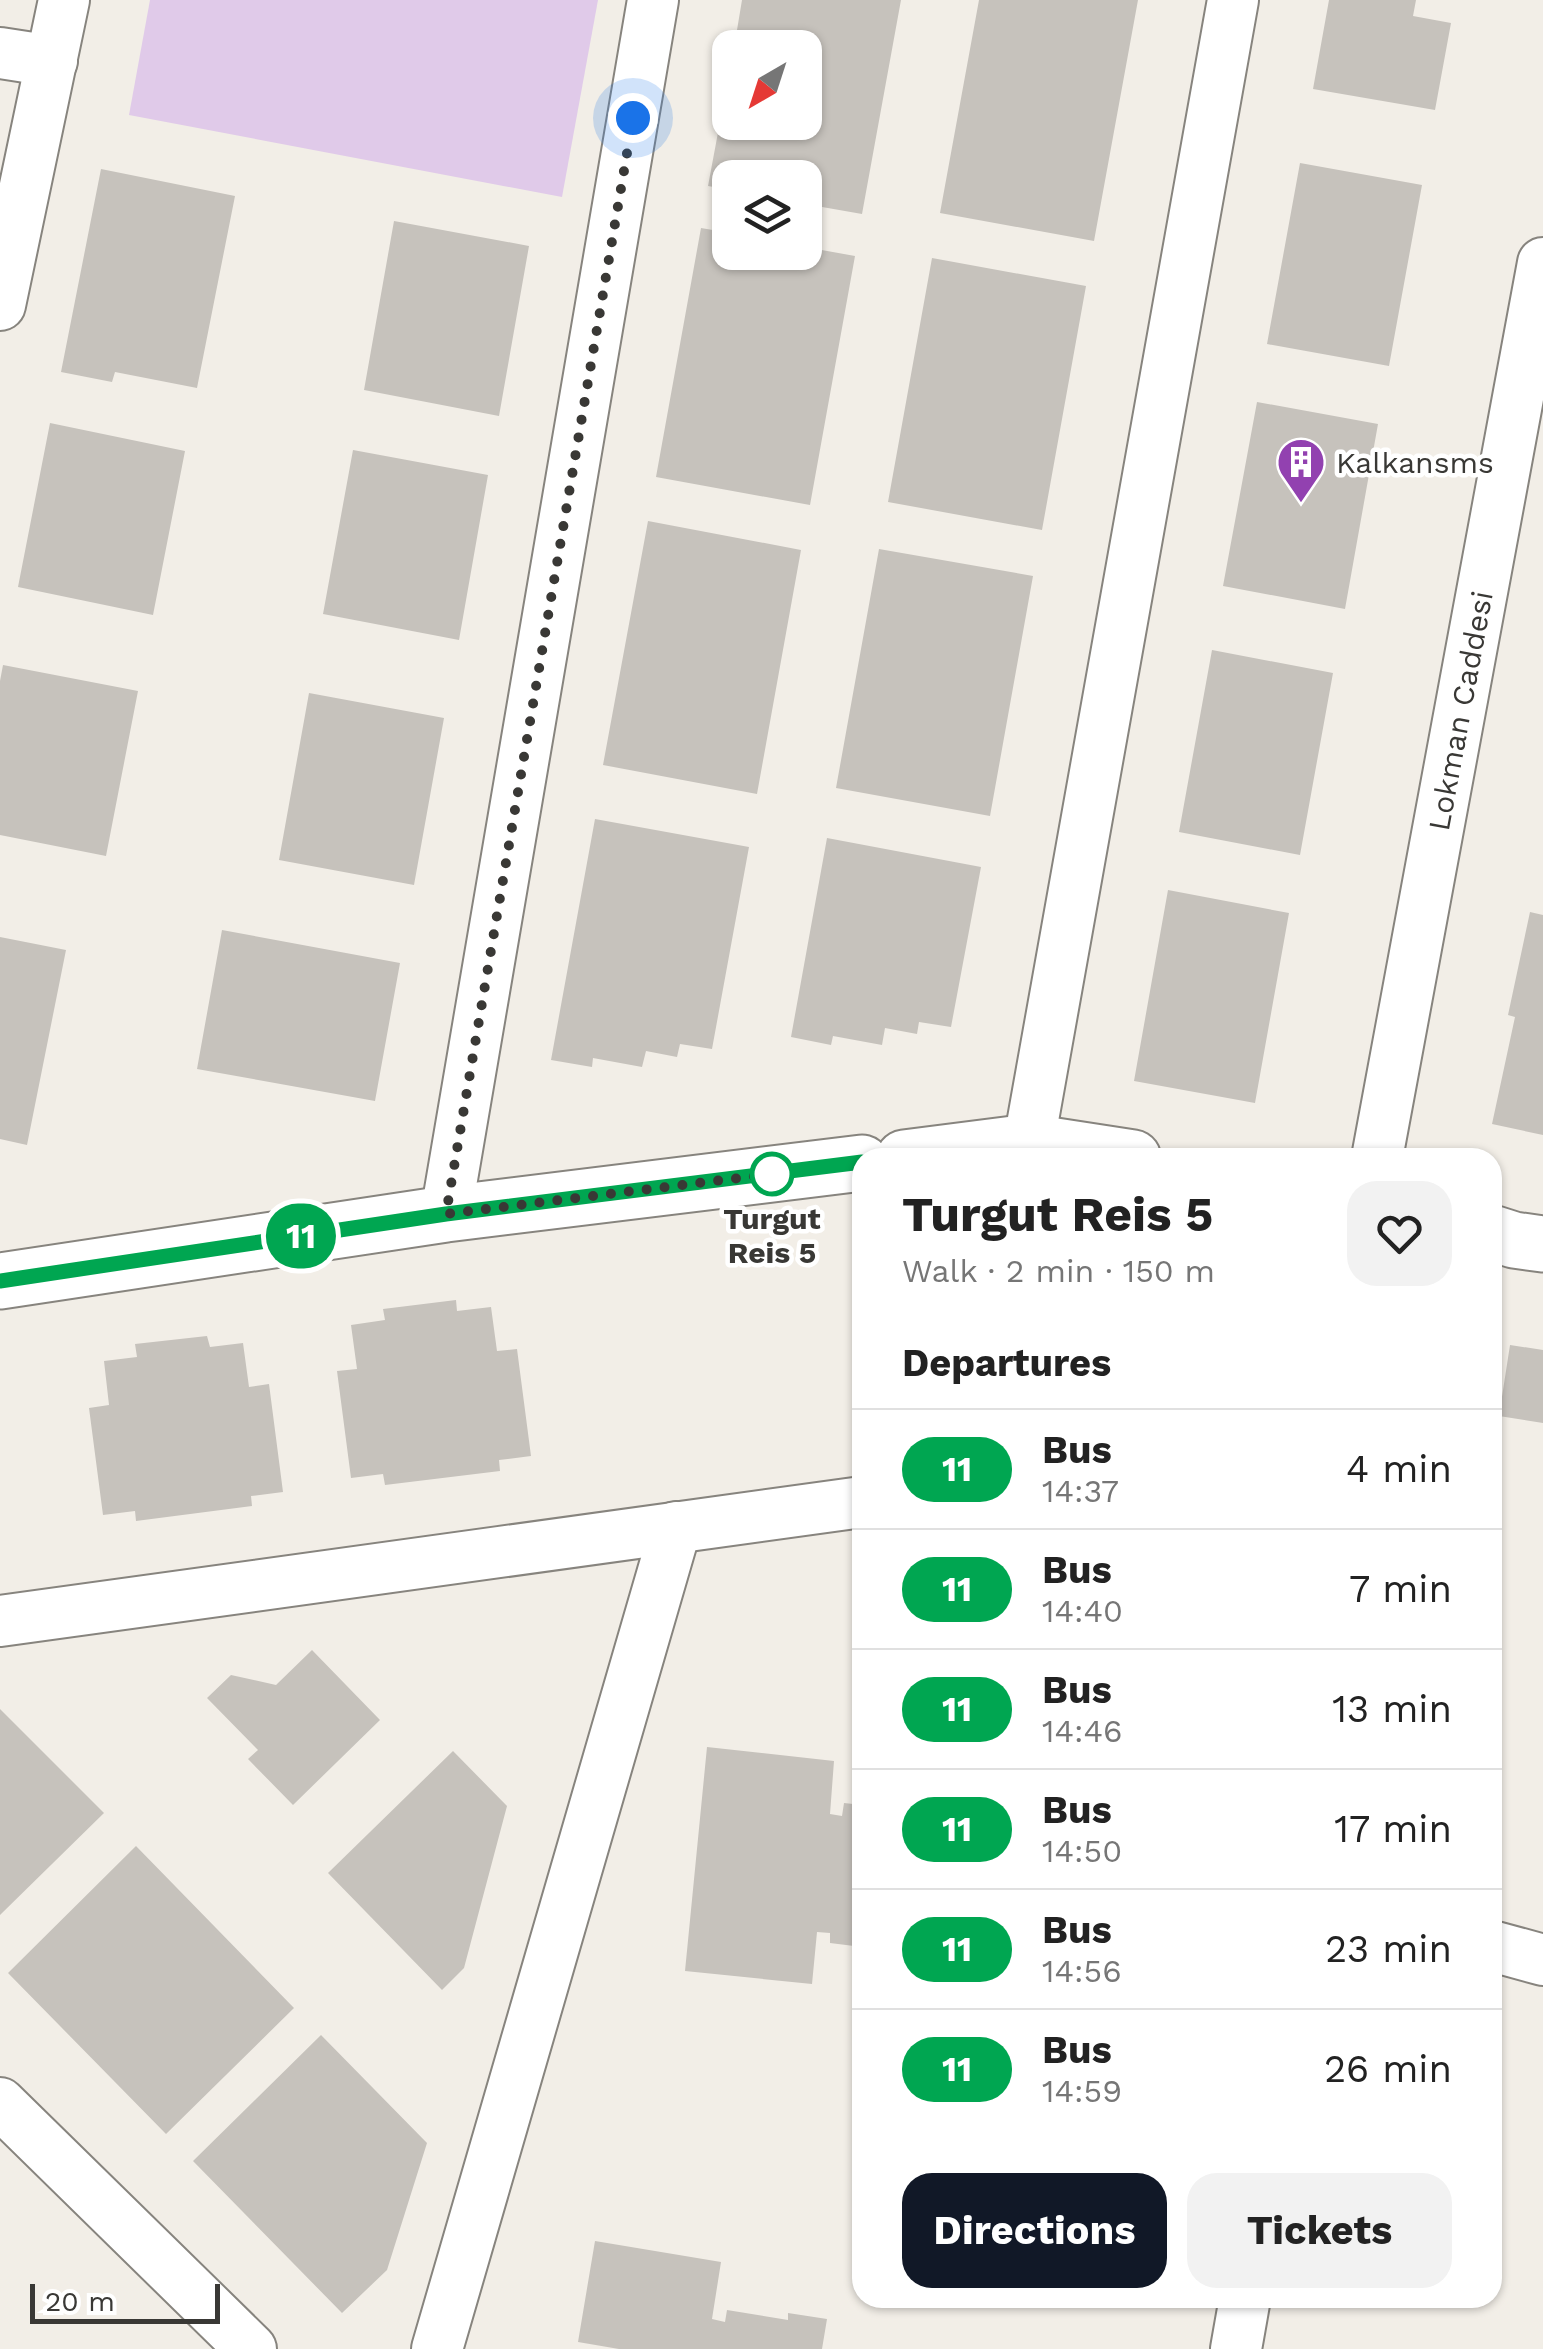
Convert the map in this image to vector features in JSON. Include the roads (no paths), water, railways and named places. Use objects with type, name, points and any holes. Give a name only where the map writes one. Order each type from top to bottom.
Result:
[{"type":"street","points":[[0,305],[64,0]]},
{"type":"street","points":[[446,1214],[653,0]]},
{"type":"street","points":[[1029,1142],[1233,0]]},
{"type":"street","points":[[0,53],[52,61]]},
{"type":"street","name":"Lokman Caddesi","points":[[1379,1148],[1527,439],[1543,263]]},
{"type":"street","points":[[982,1148],[1029,1142],[1068,1148]]},
{"type":"street","points":[[0,1281],[446,1214],[852,1163]]},
{"type":"street","points":[[1502,1236],[1543,1244]]},
{"type":"street","points":[[0,1621],[852,1503]]},
{"type":"street","points":[[437,2349],[676,1527]]},
{"type":"street","points":[[1502,1949],[1543,1960]]},
{"type":"street","points":[[0,2103],[251,2349]]},
{"type":"street","points":[[1236,2349],[1243,2308]]},
{"type":"place","name":"Kalkansms","points":[[1301,504]]},
{"type":"place","name":"Turgut Reis 5","points":[[772,1174]]}]
